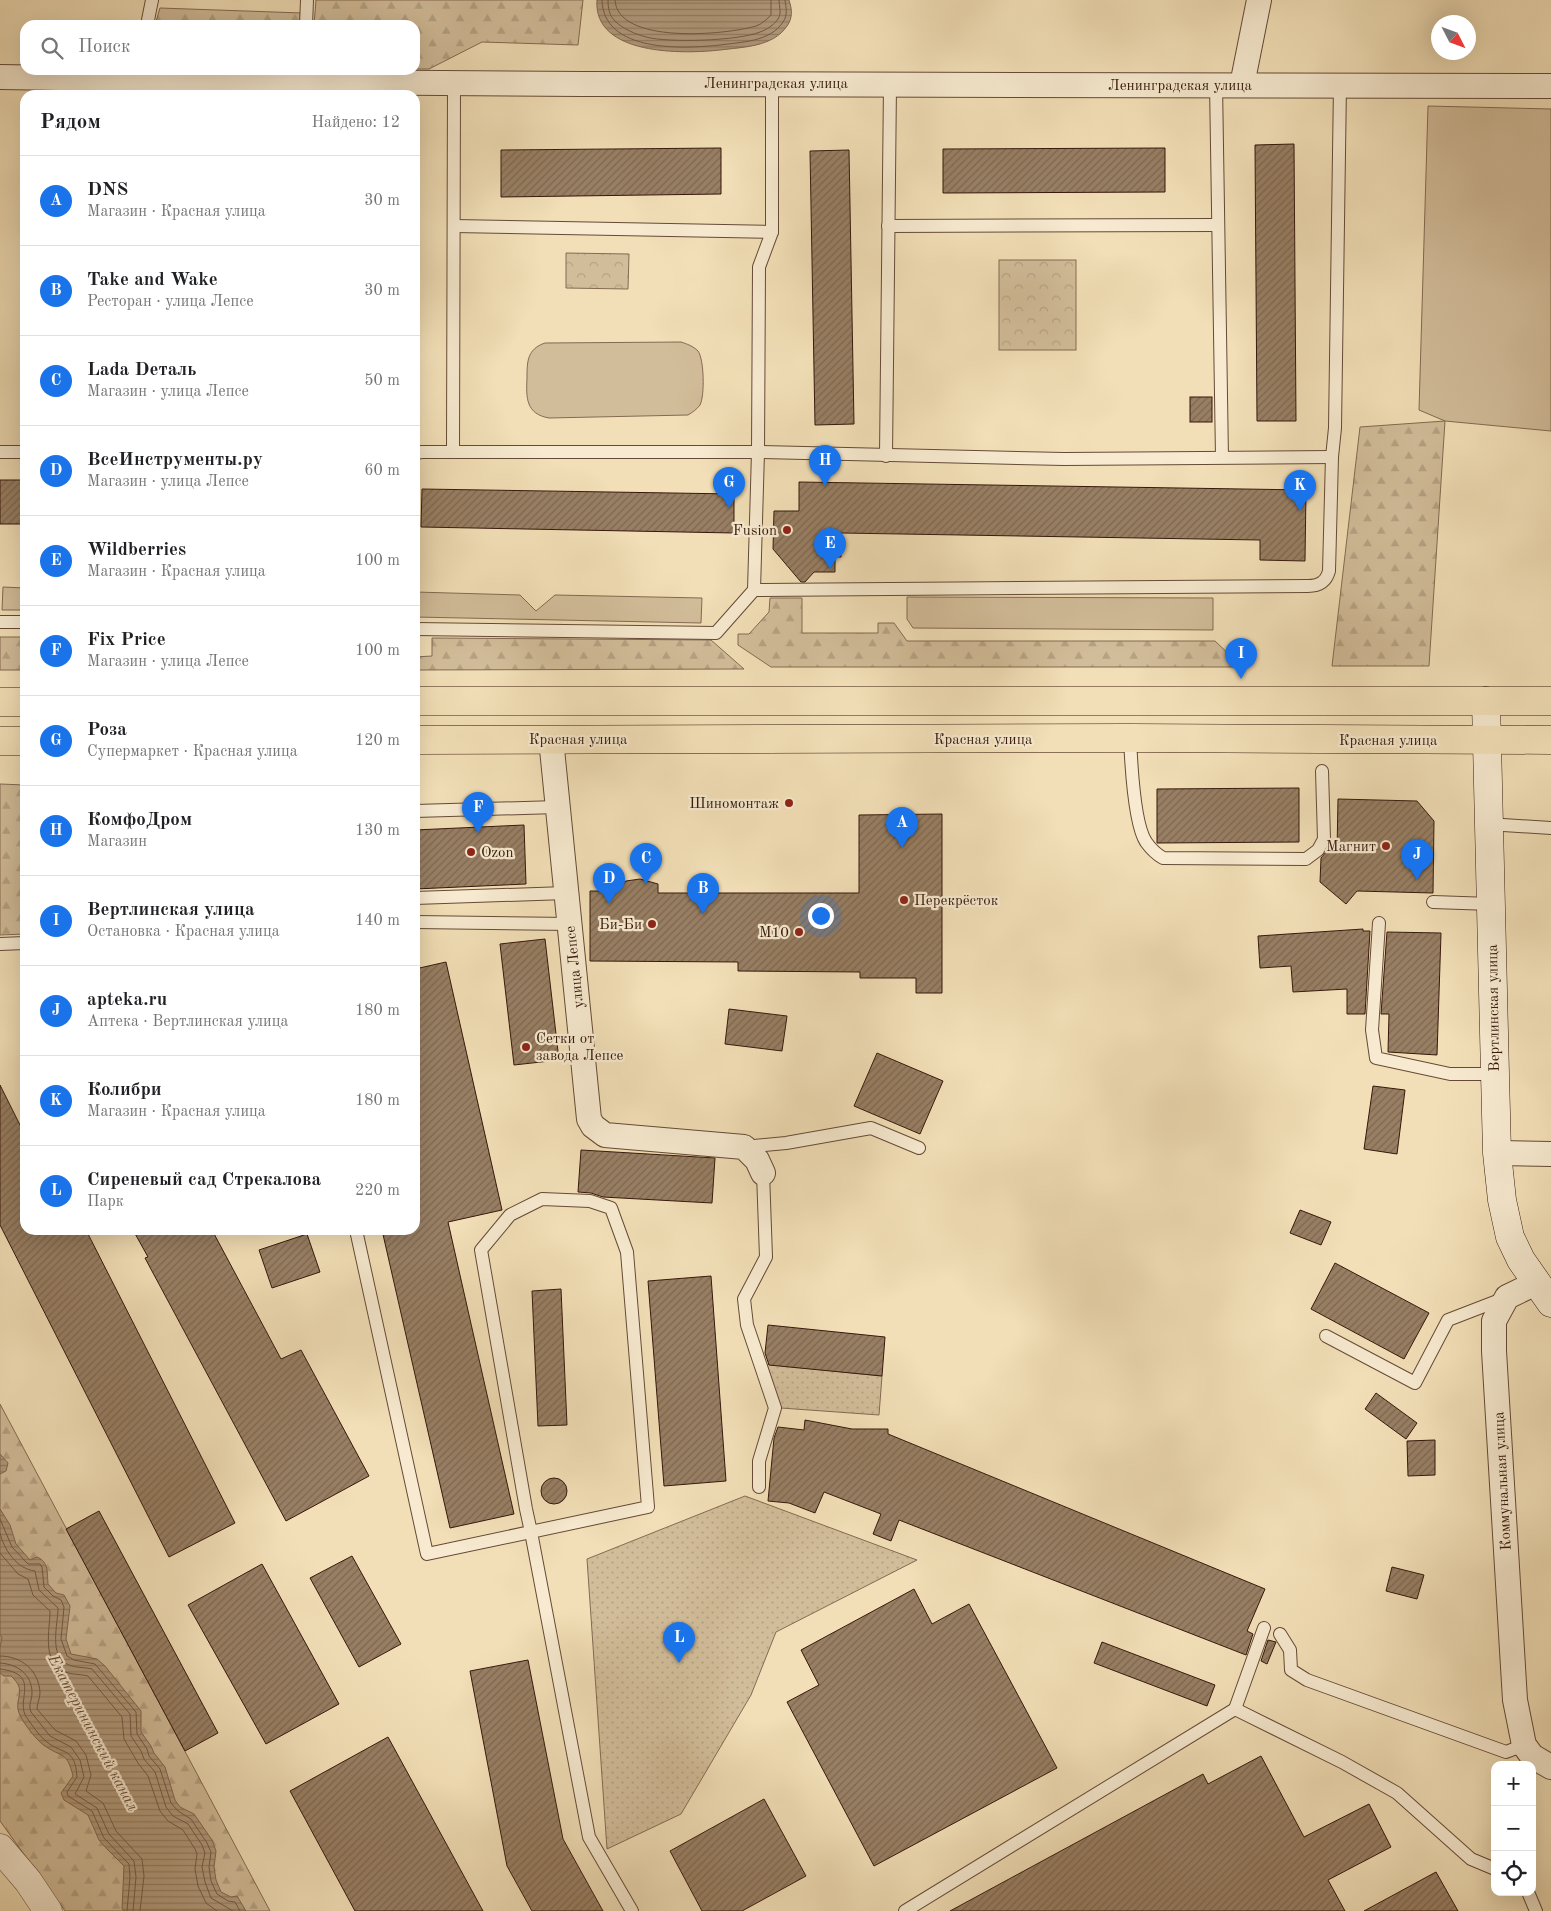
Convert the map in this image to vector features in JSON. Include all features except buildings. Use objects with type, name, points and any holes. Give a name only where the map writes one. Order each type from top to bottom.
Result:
[{"type":"highway","points":[[420,701],[1551,701]]},
{"type":"highway","points":[[0,702],[20,702]]},
{"type":"highway","name":"Красная улица","points":[[420,740],[1130,738],[1551,740]]},
{"type":"highway","points":[[0,740],[20,741]]},
{"type":"main road","name":"Вертлинская улица","points":[[1486,701],[1497,1153],[1502,1200],[1510,1237],[1521,1260],[1544,1293]]},
{"type":"main road","points":[[0,1848],[28,1880],[48,1911]]},
{"type":"street","points":[[1242,85],[1259,0]]},
{"type":"street","name":"Ленинградская улица","points":[[0,77],[140,75],[304,76],[337,88],[454,83],[847,83],[890,86],[1216,84],[1551,86]]},
{"type":"street","name":"улица Лепсе","points":[[551,739],[589,1119],[593,1126],[604,1135],[744,1147]]},
{"type":"street","points":[[744,1147],[757,1160],[763,1173]]},
{"type":"street","points":[[1497,1153],[1551,1154]]},
{"type":"street","points":[[1507,1298],[1544,1293]]},
{"type":"street","name":"Коммунальная улица","points":[[1507,1298],[1494,1321],[1494,1351],[1516,1700],[1524,1745]]},
{"type":"street","points":[[1524,1745],[1532,1756],[1551,1767]]},
{"type":"lane","points":[[148,20],[152,0]]},
{"type":"lane","points":[[306,20],[307,0]]},
{"type":"lane","points":[[453,452],[454,83]]},
{"type":"lane","points":[[420,629],[716,633],[754,590],[758,452],[759,267],[772,232],[772,83]]},
{"type":"lane","points":[[1216,84],[1222,457]]},
{"type":"lane","points":[[754,590],[1318,586],[1326,579],[1329,571],[1332,457],[1335,428],[1340,85]]},
{"type":"lane","points":[[886,456],[890,86]]},
{"type":"lane","points":[[888,226],[1218,225]]},
{"type":"lane","points":[[454,226],[772,232]]},
{"type":"lane","points":[[0,452],[20,452]]},
{"type":"lane","points":[[420,453],[758,452],[886,456],[1144,459],[1332,457]]},
{"type":"lane","points":[[0,622],[20,622]]},
{"type":"lane","points":[[1130,738],[1132,772],[1141,828],[1145,841],[1154,852],[1163,858],[1306,859],[1318,850],[1324,839],[1322,771]]},
{"type":"lane","points":[[420,811],[557,807]]},
{"type":"lane","points":[[1488,824],[1551,828]]},
{"type":"lane","points":[[420,898],[566,893]]},
{"type":"lane","points":[[1433,902],[1491,904]]},
{"type":"lane","points":[[420,922],[570,924]]},
{"type":"lane","points":[[1379,923],[1372,1030],[1376,1058],[1450,1074],[1495,1074]]},
{"type":"lane","points":[[0,944],[20,943]]},
{"type":"lane","points":[[744,1147],[786,1144],[871,1128],[919,1148]]},
{"type":"lane","points":[[759,1487],[759,1462],[775,1408],[747,1325],[744,1299],[766,1256],[763,1173]]},
{"type":"lane","points":[[357,1235],[427,1554],[530,1532],[648,1507],[627,1252],[611,1208],[590,1201],[542,1200],[510,1215],[480,1250],[530,1532],[589,1836],[632,1911]]},
{"type":"lane","points":[[1326,1336],[1415,1383],[1448,1320],[1507,1298]]},
{"type":"lane","points":[[905,1911],[1235,1709],[1264,1628]]},
{"type":"lane","points":[[1280,1634],[1290,1650],[1291,1670],[1307,1680],[1506,1752],[1524,1745]]},
{"type":"lane","points":[[1235,1709],[1342,1762],[1397,1792],[1470,1859],[1491,1867]]},
{"type":"lane","points":[[1530,1896],[1536,1911]]},
{"type":"green space","points":[[316,0],[583,0],[578,45],[482,42],[429,69],[420,69],[420,20],[314,20]]},
{"type":"green space","points":[[160,8],[302,13],[301,20],[156,20]]},
{"type":"green space","points":[[1428,106],[1551,109],[1551,431],[1445,421],[1419,410]]},
{"type":"green space","points":[[566,253],[629,254],[628,289],[566,288]]},
{"type":"green space","points":[[999,260],[1076,260],[1076,350],[999,350]]},
{"type":"green space","points":[[681,342],[692,346],[698,351],[703,369],[702,400],[700,405],[688,415],[549,418],[536,413],[529,404],[527,398],[527,372],[529,357],[531,352],[545,343]]},
{"type":"green space","points":[[1445,421],[1429,666],[1332,666],[1360,427]]},
{"type":"green space","points":[[3,587],[20,588],[20,610],[2,610]]},
{"type":"green space","points":[[420,592],[520,595],[536,611],[555,595],[702,598],[701,623],[420,617]]},
{"type":"green space","points":[[907,597],[1213,598],[1213,630],[913,628],[907,619]]},
{"type":"green space","points":[[770,598],[802,598],[802,633],[878,633],[878,623],[894,623],[907,641],[1215,641],[1234,659],[1234,667],[771,667],[738,645],[738,634],[749,634],[769,612]]},
{"type":"green space","points":[[0,637],[20,637],[20,670],[0,670]]},
{"type":"green space","points":[[432,638],[711,640],[744,669],[420,670],[420,657],[432,656]]},
{"type":"green space","points":[[0,784],[20,785],[20,934],[0,935]]},
{"type":"green space","points":[[764,1364],[882,1376],[879,1415],[781,1408]]},
{"type":"green space","points":[[0,1404],[270,1911],[65,1911],[0,1821]]},
{"type":"green space","points":[[745,1496],[917,1560],[776,1632],[751,1695],[681,1814],[607,1849],[587,1559]]},
{"type":"water","points":[[597,0],[789,0],[791,13],[789,23],[781,33],[757,45],[704,51],[664,51],[644,48],[625,41],[609,32],[600,18]]},
{"type":"water","points":[[0,1454],[8,1463],[6,1471],[0,1474]]},
{"type":"water","name":"Екатерининский канал","points":[[0,1509],[10,1525],[16,1544],[30,1560],[37,1557],[44,1562],[47,1568],[48,1584],[56,1593],[64,1595],[70,1606],[66,1639],[71,1654],[97,1659],[105,1666],[141,1711],[141,1732],[165,1767],[175,1800],[180,1807],[194,1814],[212,1840],[216,1851],[214,1867],[216,1880],[221,1892],[231,1897],[237,1896],[246,1911],[124,1911],[122,1909],[124,1866],[99,1840],[88,1815],[64,1800],[61,1793],[73,1776],[68,1762],[63,1756],[42,1744],[31,1732],[18,1709],[19,1687],[11,1676],[4,1676],[0,1673],[2,1637],[0,1635]]},
{"type":"place","name":"КомфоДром","points":[[825,486]]},
{"type":"place","name":"Роза","points":[[729,508]]},
{"type":"place","name":"Колибри","points":[[1300,511]]},
{"type":"place","name":"Fusion","points":[[787,530]]},
{"type":"place","name":"Wildberries","points":[[830,569]]},
{"type":"place","name":"Вертлинская улица","points":[[1241,679]]},
{"type":"place","name":"Шиномонтаж","points":[[789,803]]},
{"type":"place","name":"Fix Price","points":[[478,833]]},
{"type":"place","name":"Магнит","points":[[1386,846]]},
{"type":"place","name":"DNS","points":[[902,848]]},
{"type":"place","name":"Ozon","points":[[471,852]]},
{"type":"place","name":"apteka.ru","points":[[1417,880]]},
{"type":"place","name":"Lada Dеталь","points":[[646,884]]},
{"type":"place","name":"Перекрёсток","points":[[904,900]]},
{"type":"place","name":"ВсеИнструменты.ру","points":[[609,904]]},
{"type":"place","name":"Take and Wake","points":[[703,914]]},
{"type":"place","name":"Би-Би","points":[[652,924]]},
{"type":"place","name":"М10","points":[[799,932]]},
{"type":"place","name":"Сетки от завода Лепсе","points":[[526,1047]]},
{"type":"place","name":"Сиреневый сад Стрекалова","points":[[679,1663]]}]
